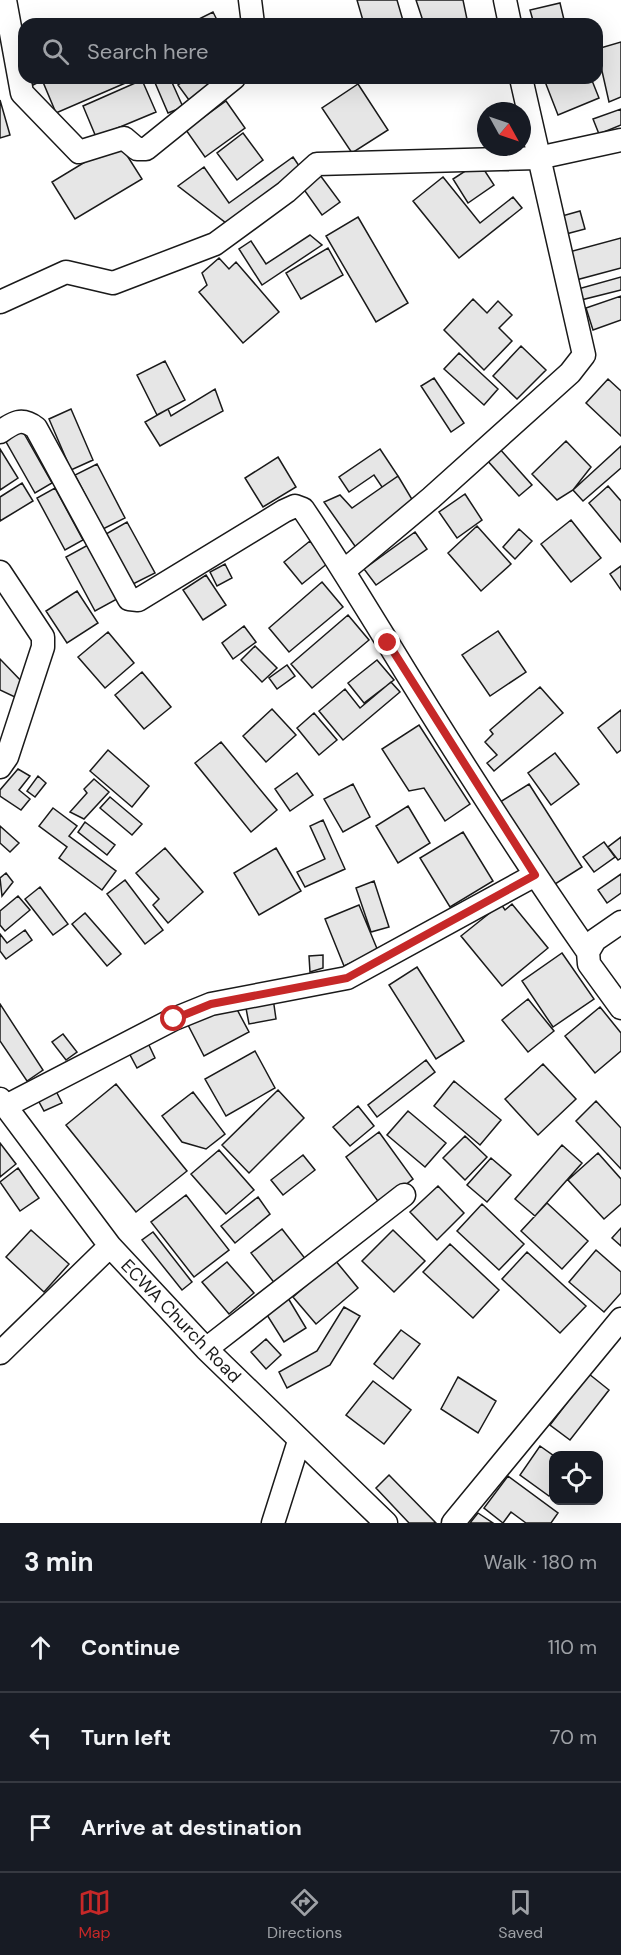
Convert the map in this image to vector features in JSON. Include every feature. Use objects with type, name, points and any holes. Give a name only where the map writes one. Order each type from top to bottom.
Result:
[{"type":"street","points":[[5,0],[18,71]]},
{"type":"street","points":[[250,0],[252,18]]},
{"type":"street","points":[[504,0],[508,18]]},
{"type":"street","points":[[20,84],[22,93],[79,152],[124,138],[137,149],[146,149],[227,84]]},
{"type":"street","points":[[345,570],[458,475],[570,373],[584,355],[522,84]]},
{"type":"street","points":[[0,302],[66,272],[113,283],[215,244],[286,192],[317,164],[538,158],[621,140]]},
{"type":"street","points":[[0,432],[17,421],[27,421],[36,428],[129,599],[138,600],[295,506],[303,509],[345,570],[388,643],[535,875],[588,952],[589,964],[621,1008]]},
{"type":"street","points":[[0,572],[43,637],[43,647],[7,757],[0,767]]},
{"type":"street","points":[[2,1103],[174,1019],[211,1004],[347,978],[535,875]]},
{"type":"street","points":[[588,952],[595,940],[621,922]]},
{"type":"street","name":"ECWA Church Road","points":[[2,1103],[110,1246],[206,1349],[386,1523]]},
{"type":"street","points":[[206,1349],[404,1195]]},
{"type":"street","points":[[0,1353],[110,1246]]},
{"type":"street","points":[[453,1523],[621,1319]]},
{"type":"street","points":[[273,1523],[299,1441]]},
{"type":"building","points":[[357,0],[397,0],[402,18],[362,18]]},
{"type":"building","points":[[416,0],[463,0],[467,18],[422,18]]},
{"type":"building","points":[[560,3],[564,18],[532,18],[530,10]]},
{"type":"building","points":[[213,12],[216,18],[201,18]]},
{"type":"building","points":[[621,42],[621,97],[609,102],[603,76],[603,47]]},
{"type":"building","points":[[44,84],[123,84],[56,113]]},
{"type":"building","points":[[133,84],[144,84],[156,112],[96,137],[83,106]]},
{"type":"building","points":[[156,84],[173,84],[183,107],[168,113]]},
{"type":"building","points":[[179,84],[213,84],[189,100]]},
{"type":"building","points":[[358,84],[388,130],[352,153],[322,108]]},
{"type":"building","points":[[546,84],[593,84],[599,98],[558,115]]},
{"type":"building","points":[[0,100],[10,135],[0,138]]},
{"type":"building","points":[[226,101],[245,128],[205,157],[186,130]]},
{"type":"building","points":[[621,109],[621,125],[599,134],[593,119]]},
{"type":"building","points":[[243,133],[263,160],[237,180],[217,153]]},
{"type":"building","points":[[121,146],[142,179],[75,219],[52,182],[108,148]]},
{"type":"building","points":[[293,157],[304,173],[230,226],[178,186],[204,167],[229,203]]},
{"type":"building","points":[[479,162],[494,185],[468,203],[453,179]]},
{"type":"building","points":[[317,171],[340,202],[322,215],[300,184]]},
{"type":"building","points":[[443,177],[480,223],[513,197],[522,208],[459,258],[413,201]]},
{"type":"building","points":[[580,211],[585,229],[566,234],[562,216]]},
{"type":"building","points":[[358,217],[408,303],[376,322],[326,236]]},
{"type":"building","points":[[310,235],[322,245],[262,285],[239,249],[251,241],[266,264]]},
{"type":"building","points":[[621,238],[621,268],[576,280],[569,252]]},
{"type":"building","points":[[328,248],[343,275],[301,299],[286,273]]},
{"type":"building","points":[[219,258],[229,269],[236,262],[279,312],[243,343],[199,292],[207,285],[202,273]]},
{"type":"building","points":[[621,277],[621,290],[581,300],[578,289]]},
{"type":"building","points":[[621,296],[621,320],[593,330],[586,308]]},
{"type":"building","points":[[473,299],[487,313],[498,301],[512,315],[499,328],[512,341],[484,370],[444,330]]},
{"type":"building","points":[[521,346],[546,370],[517,399],[493,376]]},
{"type":"building","points":[[459,353],[498,389],[484,405],[444,369]]},
{"type":"building","points":[[165,361],[185,400],[157,415],[137,375]]},
{"type":"building","points":[[434,378],[464,423],[451,432],[421,386]]},
{"type":"building","points":[[608,379],[621,391],[621,436],[586,403]]},
{"type":"building","points":[[215,389],[223,411],[160,446],[145,422],[168,409],[171,416]]},
{"type":"building","points":[[71,409],[93,460],[71,470],[49,419]]},
{"type":"building","points":[[22,430],[52,483],[35,493],[5,440]]},
{"type":"building","points":[[566,441],[591,467],[573,490],[557,500],[532,474]]},
{"type":"building","points":[[621,446],[621,468],[583,501],[573,490]]},
{"type":"building","points":[[499,448],[532,485],[519,496],[486,459]]},
{"type":"building","points":[[0,449],[18,478],[0,490]]},
{"type":"building","points":[[380,449],[398,476],[382,487],[374,475],[349,492],[339,477]]},
{"type":"building","points":[[278,457],[296,487],[263,507],[245,478]]},
{"type":"building","points":[[97,464],[125,518],[103,529],[75,475]]},
{"type":"building","points":[[398,476],[416,506],[357,549],[324,502],[340,495],[352,508]]},
{"type":"building","points":[[22,483],[33,501],[0,521],[0,497]]},
{"type":"building","points":[[608,486],[621,501],[621,542],[589,503]]},
{"type":"building","points":[[55,488],[83,540],[65,550],[37,498]]},
{"type":"building","points":[[465,494],[482,520],[457,538],[439,512]]},
{"type":"building","points":[[571,520],[601,558],[571,582],[541,544]]},
{"type":"building","points":[[127,522],[155,573],[133,584],[106,534]]},
{"type":"building","points":[[477,526],[511,564],[481,591],[448,553]]},
{"type":"building","points":[[519,529],[532,541],[515,559],[503,547]]},
{"type":"building","points":[[415,532],[427,549],[376,585],[364,569]]},
{"type":"building","points":[[310,541],[328,563],[302,584],[284,562]]},
{"type":"building","points":[[88,545],[117,599],[95,611],[66,557]]},
{"type":"building","points":[[225,564],[232,578],[217,586],[210,572]]},
{"type":"building","points":[[621,566],[621,590],[610,574]]},
{"type":"building","points":[[206,575],[226,605],[203,620],[183,590]]},
{"type":"building","points":[[322,582],[343,607],[289,652],[269,628]]},
{"type":"building","points":[[77,591],[98,623],[67,643],[46,611]]},
{"type":"building","points":[[348,615],[369,640],[312,688],[291,664]]},
{"type":"building","points":[[244,626],[256,642],[233,659],[222,643]]},
{"type":"building","points":[[498,631],[526,672],[490,696],[462,655]]},
{"type":"building","points":[[108,632],[134,663],[105,688],[78,657]]},
{"type":"building","points":[[255,646],[277,668],[262,682],[241,660]]},
{"type":"building","points":[[0,659],[24,684],[17,698],[0,690]]},
{"type":"building","points":[[377,660],[394,680],[364,703],[348,683]]},
{"type":"building","points":[[287,665],[295,676],[277,689],[269,678]]},
{"type":"building","points":[[142,672],[171,707],[144,729],[115,695]]},
{"type":"building","points":[[391,682],[400,692],[343,740],[319,711],[345,689],[360,708]]},
{"type":"building","points":[[540,687],[563,713],[494,771],[487,763],[497,755],[485,742],[493,734],[490,730]]},
{"type":"building","points":[[272,709],[296,735],[266,762],[243,736]]},
{"type":"building","points":[[621,710],[621,750],[617,753],[598,728]]},
{"type":"building","points":[[314,713],[337,740],[319,755],[297,728]]},
{"type":"building","points":[[419,725],[470,804],[445,821],[424,788],[409,791],[382,749]]},
{"type":"building","points":[[221,742],[277,810],[251,832],[195,763]]},
{"type":"building","points":[[108,750],[149,786],[132,807],[90,771]]},
{"type":"building","points":[[555,753],[579,784],[551,805],[528,773]]},
{"type":"building","points":[[18,769],[30,776],[19,790],[30,799],[21,810],[0,796],[0,790]]},
{"type":"building","points":[[297,773],[313,795],[290,811],[275,789]]},
{"type":"building","points":[[38,776],[46,783],[35,797],[27,791]]},
{"type":"building","points":[[94,779],[109,792],[84,819],[70,812],[87,793],[84,789]]},
{"type":"building","points":[[353,784],[370,817],[343,832],[324,799]]},
{"type":"building","points":[[529,784],[582,867],[552,886],[500,802]]},
{"type":"building","points":[[110,797],[142,824],[132,835],[100,808]]},
{"type":"building","points":[[408,806],[430,843],[398,863],[376,826]]},
{"type":"building","points":[[53,808],[77,826],[69,836],[116,871],[102,890],[59,858],[67,847],[39,826]]},
{"type":"building","points":[[323,820],[345,869],[305,887],[297,872],[325,859],[310,826]]},
{"type":"building","points":[[85,822],[115,845],[107,855],[78,832]]},
{"type":"building","points":[[0,826],[19,843],[10,852],[0,843]]},
{"type":"building","points":[[463,832],[493,881],[450,907],[420,858]]},
{"type":"building","points":[[621,837],[621,858],[618,860],[608,847]]},
{"type":"building","points":[[604,842],[615,857],[594,872],[583,857]]},
{"type":"building","points":[[165,848],[203,892],[168,923],[153,905],[159,899],[136,873]]},
{"type":"building","points":[[276,848],[301,891],[259,915],[234,873]]},
{"type":"building","points":[[6,873],[13,882],[2,896],[0,878]]},
{"type":"building","points":[[621,874],[621,893],[607,903],[598,890]]},
{"type":"building","points":[[125,880],[163,930],[145,944],[107,894]]},
{"type":"building","points":[[374,881],[389,927],[371,932],[356,888]]},
{"type":"building","points":[[40,887],[68,924],[53,935],[25,899]]},
{"type":"building","points":[[18,896],[30,910],[5,931],[0,925],[0,911]]},
{"type":"building","points":[[501,904],[505,910],[512,904],[548,948],[502,986],[461,936]]},
{"type":"building","points":[[359,905],[378,951],[344,966],[325,919]]},
{"type":"building","points":[[85,913],[121,954],[107,966],[72,924]]},
{"type":"building","points":[[25,930],[32,940],[6,959],[0,951],[0,934],[7,943]]},
{"type":"building","points":[[562,953],[594,999],[553,1027],[522,981]]},
{"type":"building","points":[[323,955],[323,968],[310,972],[309,956]]},
{"type":"building","points":[[417,967],[464,1041],[436,1059],[389,985]]},
{"type":"building","points":[[273,998],[276,1019],[249,1024],[245,1003]]},
{"type":"building","points":[[528,999],[554,1031],[528,1052],[502,1020]]},
{"type":"building","points":[[232,1000],[249,1032],[204,1056],[187,1023]]},
{"type":"building","points":[[0,1004],[43,1070],[27,1081],[0,1041]]},
{"type":"building","points":[[600,1007],[621,1033],[621,1051],[595,1073],[565,1036]]},
{"type":"building","points":[[63,1034],[77,1052],[66,1060],[52,1042]]},
{"type":"building","points":[[147,1041],[155,1058],[137,1068],[128,1051]]},
{"type":"building","points":[[255,1051],[275,1088],[226,1116],[205,1079]]},
{"type":"building","points":[[426,1060],[435,1072],[377,1117],[368,1105]]},
{"type":"building","points":[[543,1064],[576,1099],[538,1135],[505,1099]]},
{"type":"building","points":[[454,1081],[501,1120],[480,1145],[434,1106]]},
{"type":"building","points":[[116,1084],[187,1171],[136,1212],[66,1125]]},
{"type":"building","points":[[278,1090],[304,1118],[249,1173],[222,1145]]},
{"type":"building","points":[[56,1091],[62,1103],[44,1111],[38,1100]]},
{"type":"building","points":[[193,1092],[225,1134],[206,1149],[182,1142],[162,1116]]},
{"type":"building","points":[[596,1101],[621,1128],[621,1169],[576,1121]]},
{"type":"building","points":[[358,1106],[374,1126],[350,1146],[333,1127]]},
{"type":"building","points":[[408,1111],[446,1143],[425,1167],[387,1135]]},
{"type":"building","points":[[379,1132],[413,1179],[380,1204],[346,1157]]},
{"type":"building","points":[[465,1136],[487,1157],[465,1180],[443,1158]]},
{"type":"building","points":[[0,1143],[16,1164],[0,1177]]},
{"type":"building","points":[[562,1145],[582,1163],[535,1216],[515,1199]]},
{"type":"building","points":[[219,1150],[254,1190],[226,1214],[191,1174]]},
{"type":"building","points":[[598,1153],[621,1179],[621,1204],[604,1219],[568,1180]]},
{"type":"building","points":[[303,1155],[315,1170],[283,1195],[271,1180]]},
{"type":"building","points":[[491,1158],[511,1175],[487,1202],[467,1185]]},
{"type":"building","points":[[18,1168],[39,1198],[20,1211],[0,1182]]},
{"type":"building","points":[[438,1186],[464,1213],[437,1240],[410,1212]]},
{"type":"building","points":[[186,1195],[229,1250],[194,1277],[151,1222]]},
{"type":"building","points":[[258,1197],[270,1214],[235,1243],[221,1226]]},
{"type":"building","points":[[547,1203],[588,1241],[562,1269],[521,1231]]},
{"type":"building","points":[[482,1204],[524,1244],[499,1270],[457,1231]]},
{"type":"building","points":[[621,1228],[621,1246],[612,1238]]},
{"type":"building","points":[[282,1229],[307,1261],[276,1285],[251,1253]]},
{"type":"building","points":[[31,1230],[69,1264],[44,1292],[6,1257]]},
{"type":"building","points":[[393,1230],[425,1261],[394,1292],[362,1261]]},
{"type":"building","points":[[153,1232],[192,1282],[182,1290],[142,1240]]},
{"type":"building","points":[[450,1244],[499,1290],[473,1318],[423,1272]]},
{"type":"building","points":[[596,1250],[621,1272],[621,1293],[604,1312],[569,1282]]},
{"type":"building","points":[[527,1252],[586,1306],[560,1333],[502,1279]]},
{"type":"building","points":[[335,1260],[358,1288],[316,1324],[293,1297]]},
{"type":"building","points":[[227,1262],[254,1293],[229,1314],[202,1282]]},
{"type":"building","points":[[285,1293],[306,1328],[284,1342],[262,1307]]},
{"type":"building","points":[[344,1307],[360,1316],[330,1365],[287,1388],[279,1372],[317,1351]]},
{"type":"building","points":[[401,1330],[420,1344],[393,1379],[374,1364]]},
{"type":"building","points":[[266,1339],[281,1355],[266,1369],[251,1352]]},
{"type":"building","points":[[589,1374],[609,1390],[570,1440],[550,1425]]},
{"type":"building","points":[[458,1377],[496,1401],[478,1433],[441,1409]]},
{"type":"building","points":[[373,1381],[411,1410],[384,1444],[346,1415]]},
{"type":"building","points":[[540,1446],[549,1452],[549,1496],[520,1475]]},
{"type":"building","points":[[389,1475],[436,1523],[409,1523],[376,1488]]},
{"type":"building","points":[[508,1476],[558,1513],[551,1523],[526,1523],[511,1512],[503,1523],[484,1508]]},
{"type":"building","points":[[478,1513],[493,1523],[470,1523]]},
{"type":"route","points":[[174,1019],[211,1004],[347,978],[535,875],[388,643]]}]
